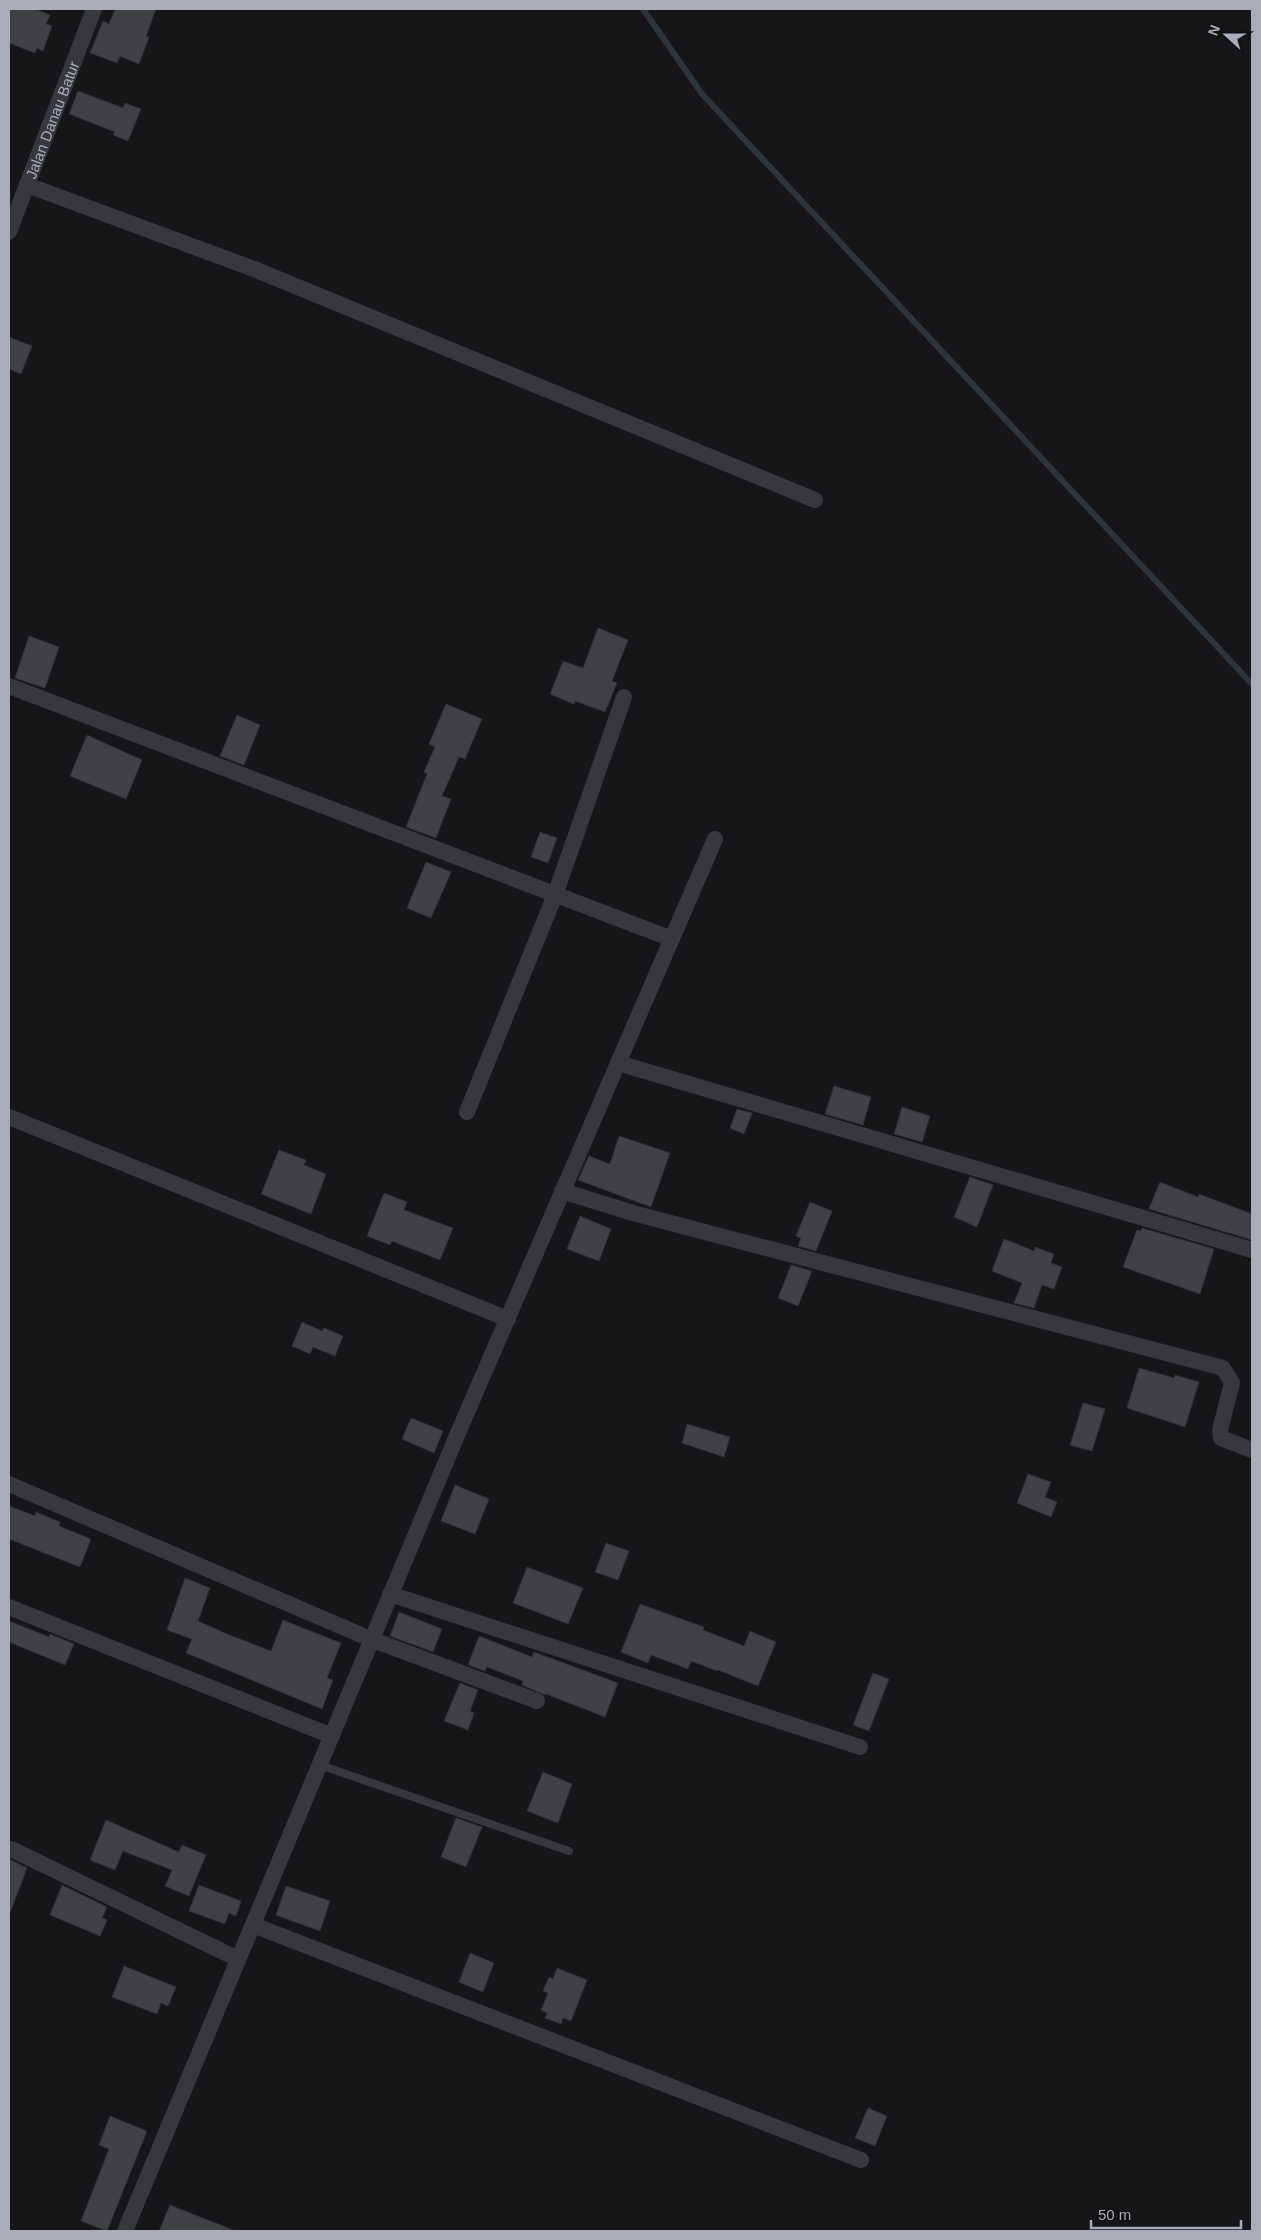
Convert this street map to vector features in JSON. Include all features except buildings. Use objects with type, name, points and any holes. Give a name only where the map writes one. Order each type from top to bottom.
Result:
[{"type":"street","name":"Jalan Danau Batur","points":[[9,232],[94,9]]},
{"type":"street","points":[[27,185],[254,269],[815,500]]},
{"type":"street","points":[[9,686],[672,939]]},
{"type":"street","points":[[468,1112],[555,895],[624,697]]},
{"type":"street","points":[[125,2231],[390,1594],[562,1190],[715,839]]},
{"type":"street","points":[[618,1064],[1252,1250]]},
{"type":"street","points":[[9,1117],[508,1318]]},
{"type":"street","points":[[562,1190],[643,1216],[1223,1368],[1232,1383],[1220,1430],[1221,1438],[1252,1450]]},
{"type":"street","points":[[9,1484],[372,1640],[537,1701]]},
{"type":"street","points":[[390,1594],[860,1747]]},
{"type":"street","points":[[9,1607],[332,1736]]},
{"type":"street","points":[[11,1849],[238,1959]]},
{"type":"street","points":[[253,1925],[861,2160]]},
{"type":"lane","points":[[320,1765],[569,1851]]},
{"type":"waterway","points":[[643,9],[702,94],[1252,684]]}]
